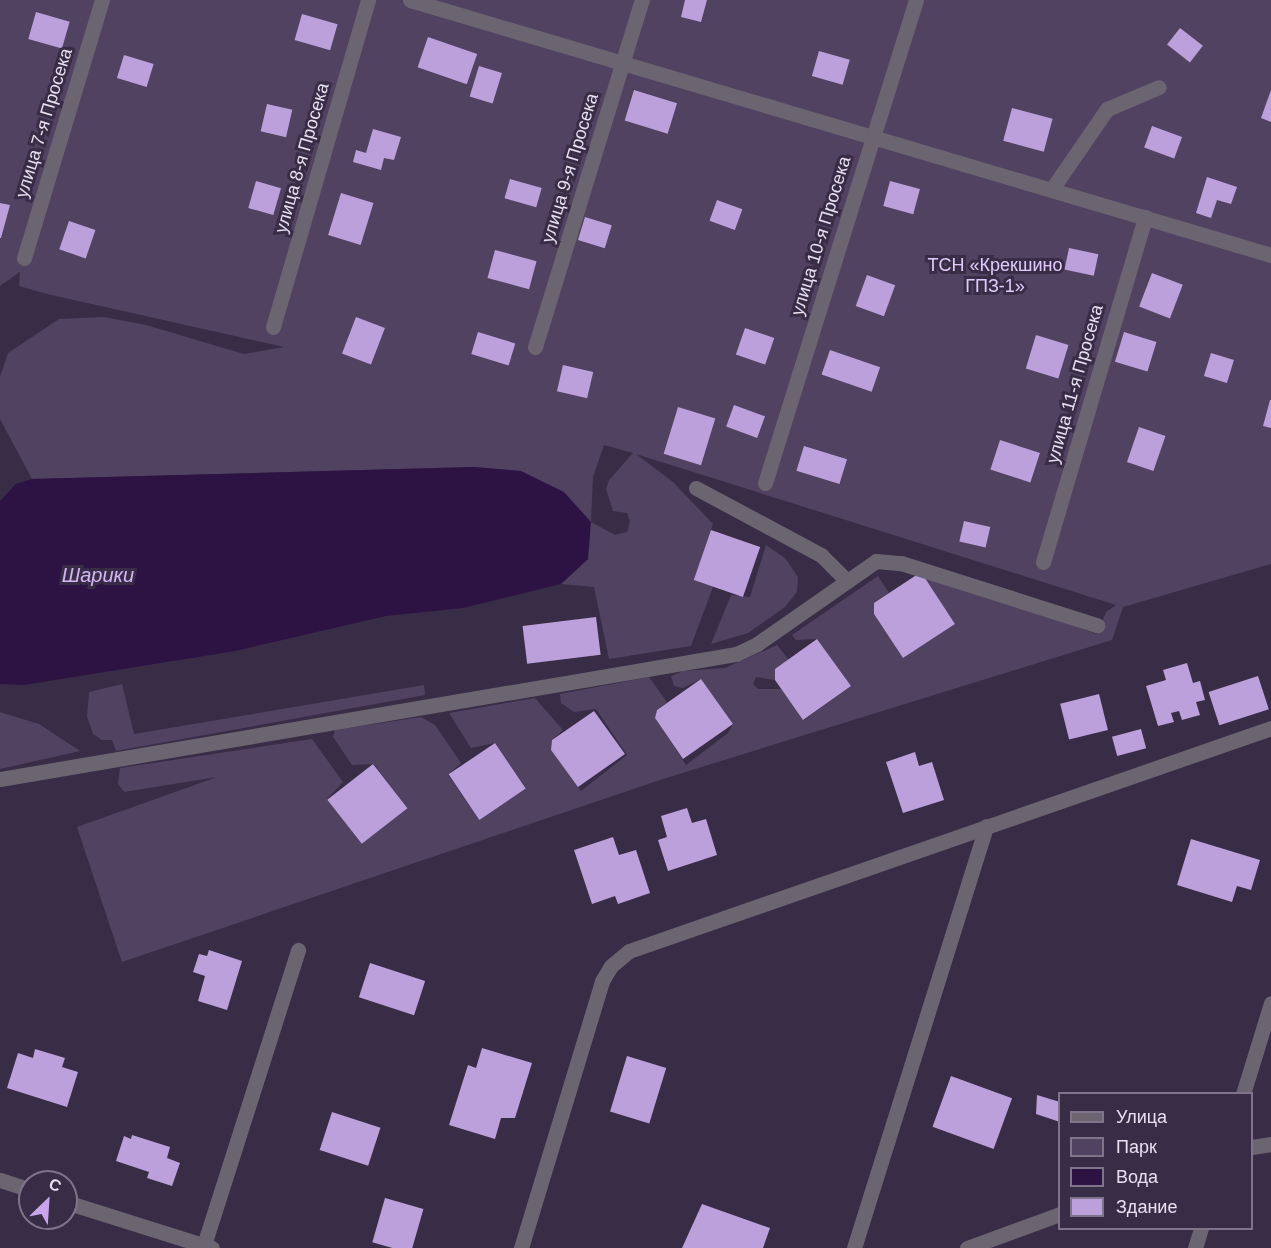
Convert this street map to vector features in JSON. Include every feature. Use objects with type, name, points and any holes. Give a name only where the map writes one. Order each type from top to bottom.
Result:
[{"type":"street","name":"улица 7-я Просека","points":[[24,258],[102,0]]},
{"type":"street","name":"улица 8-я Просека","points":[[273,327],[368,0]]},
{"type":"street","points":[[410,0],[1271,255]]},
{"type":"street","name":"улица 9-я Просека","points":[[536,346],[642,0]]},
{"type":"street","name":"улица 10-я Просека","points":[[765,483],[915,0]]},
{"type":"street","points":[[1052,189],[1107,109],[1158,87]]},
{"type":"street","name":"улица 11-я Просека","points":[[1043,562],[1145,217]]},
{"type":"street","points":[[696,488],[821,555],[847,581]]},
{"type":"street","points":[[0,779],[736,654],[757,644],[876,561],[894,562],[1097,625]]},
{"type":"street","points":[[521,1248],[602,981],[611,966],[628,951],[1271,728]]},
{"type":"street","points":[[854,1248],[986,826]]},
{"type":"street","points":[[78,1206],[206,1247],[298,950]]},
{"type":"street","points":[[1245,1092],[1271,1003]]},
{"type":"street","points":[[1253,1147],[1271,1144]]},
{"type":"street","points":[[0,1180],[18,1186]]},
{"type":"street","points":[[967,1248],[1058,1214]]},
{"type":"street","points":[[1195,1248],[1200,1230]]},
{"type":"green space","name":"ТСН «Крекшино ГПЗ-1»","points":[[0,0],[1271,0],[1271,564],[1123,607],[1112,640],[663,779],[122,962],[77,827],[217,777],[124,792],[118,784],[120,768],[312,739],[343,782],[327,799],[361,843],[407,808],[374,764],[352,765],[333,737],[335,730],[421,717],[435,725],[461,763],[448,775],[479,820],[526,788],[495,743],[471,748],[449,713],[535,698],[563,730],[552,740],[551,750],[581,791],[627,755],[596,709],[574,712],[561,703],[560,694],[649,677],[667,702],[657,710],[655,718],[686,765],[728,733],[733,724],[701,679],[683,688],[674,686],[671,676],[683,671],[725,668],[777,645],[789,660],[775,680],[756,677],[753,684],[758,689],[781,689],[804,720],[851,686],[817,639],[796,640],[792,635],[878,576],[889,593],[875,603],[874,614],[903,658],[955,624],[921,572],[1097,634],[1106,612],[1116,605],[636,454],[673,482],[713,524],[694,580],[713,587],[691,646],[609,659],[594,587],[561,584],[588,559],[521,471],[473,467],[32,479],[0,419],[0,377],[8,353],[59,319],[104,317],[146,325],[244,354],[284,347],[47,294],[19,286],[20,272],[0,286]],"holes":[[[604,445],[633,453],[609,480],[606,489],[613,511],[627,513],[630,521],[627,532],[615,535],[591,522],[593,477]]]},
{"type":"green space","points":[[766,545],[785,558],[798,577],[797,592],[785,607],[748,633],[711,644],[731,595],[750,597]]},
{"type":"green space","points":[[122,684],[134,734],[424,685],[425,695],[116,751],[112,740],[102,740],[93,734],[87,717],[89,692]]},
{"type":"green space","points":[[0,712],[39,724],[80,751],[0,769]]},
{"type":"water","name":"Шарики","points":[[473,467],[521,471],[564,492],[591,522],[588,559],[561,584],[463,608],[386,616],[235,651],[24,685],[0,684],[0,501],[16,484],[32,479]]},
{"type":"building","points":[[685,0],[707,0],[701,22],[681,17]]},
{"type":"building","points":[[36,12],[70,22],[62,49],[28,39]]},
{"type":"building","points":[[302,14],[338,24],[330,50],[295,40]]},
{"type":"building","points":[[1180,28],[1203,46],[1190,62],[1167,45]]},
{"type":"building","points":[[428,37],[477,54],[467,84],[418,67]]},
{"type":"building","points":[[819,51],[850,60],[843,85],[812,76]]},
{"type":"building","points":[[124,55],[154,64],[147,87],[117,78]]},
{"type":"building","points":[[479,66],[502,73],[493,104],[470,97]]},
{"type":"building","points":[[634,90],[677,103],[668,134],[625,121]]},
{"type":"building","points":[[1271,90],[1271,122],[1261,118]]},
{"type":"building","points":[[267,104],[292,110],[286,137],[261,131]]},
{"type":"building","points":[[1012,108],[1053,119],[1044,152],[1003,141]]},
{"type":"building","points":[[1152,126],[1182,137],[1174,159],[1144,148]]},
{"type":"building","points":[[373,129],[401,137],[394,160],[384,158],[381,170],[353,162],[356,150],[366,153]]},
{"type":"building","points":[[1207,177],[1237,187],[1231,204],[1217,200],[1211,218],[1196,213]]},
{"type":"building","points":[[510,179],[542,188],[536,207],[504,198]]},
{"type":"building","points":[[256,181],[281,188],[273,215],[248,208]]},
{"type":"building","points":[[890,181],[920,189],[913,214],[883,206]]},
{"type":"building","points":[[341,193],[374,203],[361,245],[328,235]]},
{"type":"building","points":[[717,200],[742,209],[735,230],[709,221]]},
{"type":"building","points":[[0,203],[10,205],[1,238],[0,238]]},
{"type":"building","points":[[585,217],[612,225],[605,248],[578,240]]},
{"type":"building","points":[[69,221],[95,230],[86,258],[59,249]]},
{"type":"building","points":[[1069,248],[1098,254],[1094,276],[1064,270]]},
{"type":"building","points":[[495,250],[537,261],[529,289],[487,278]]},
{"type":"building","points":[[1152,273],[1183,285],[1170,318],[1139,307]]},
{"type":"building","points":[[867,275],[895,285],[884,316],[856,306]]},
{"type":"building","points":[[356,317],[385,328],[371,365],[342,353]]},
{"type":"building","points":[[745,328],[774,338],[765,365],[736,354]]},
{"type":"building","points":[[478,332],[515,343],[509,365],[471,354]]},
{"type":"building","points":[[1124,332],[1157,342],[1147,372],[1115,362]]},
{"type":"building","points":[[1036,335],[1069,345],[1058,378],[1026,368]]},
{"type":"building","points":[[830,350],[880,367],[872,392],[822,375]]},
{"type":"building","points":[[1211,353],[1234,360],[1227,383],[1204,376]]},
{"type":"building","points":[[563,365],[593,372],[587,398],[557,391]]},
{"type":"building","points":[[1271,400],[1271,428],[1263,426]]},
{"type":"building","points":[[734,405],[765,416],[757,438],[726,427]]},
{"type":"building","points":[[678,407],[715,418],[701,465],[664,454]]},
{"type":"building","points":[[1139,427],[1165,436],[1153,471],[1127,462]]},
{"type":"building","points":[[1000,440],[1040,453],[1030,482],[990,469]]},
{"type":"building","points":[[804,446],[847,459],[839,484],[796,471]]},
{"type":"building","points":[[964,521],[990,527],[986,548],[959,541]]},
{"type":"building","points":[[711,530],[760,547],[743,597],[694,580]]},
{"type":"building","points":[[921,572],[955,624],[903,658],[874,614],[874,603]]},
{"type":"building","points":[[596,617],[601,655],[527,664],[523,626]]},
{"type":"building","points":[[817,639],[851,686],[803,720],[775,680],[775,669]]},
{"type":"building","points":[[1187,663],[1193,683],[1200,681],[1205,700],[1196,702],[1200,715],[1182,720],[1179,711],[1171,713],[1174,722],[1158,726],[1146,686],[1166,680],[1163,670]]},
{"type":"building","points":[[1258,676],[1269,709],[1219,725],[1209,692]]},
{"type":"building","points":[[701,679],[733,724],[683,759],[655,718],[657,710]]},
{"type":"building","points":[[1099,694],[1108,730],[1069,740],[1060,704]]},
{"type":"building","points":[[594,711],[625,754],[578,787],[551,750],[552,740]]},
{"type":"building","points":[[1141,729],[1146,748],[1117,756],[1112,737]]},
{"type":"building","points":[[495,743],[526,789],[479,820],[449,774]]},
{"type":"building","points":[[915,752],[919,766],[932,762],[944,800],[903,813],[886,762]]},
{"type":"building","points":[[373,764],[407,808],[362,844],[327,800]]},
{"type":"building","points":[[687,808],[692,823],[706,819],[717,855],[668,871],[658,840],[667,837],[661,816]]},
{"type":"building","points":[[613,837],[619,855],[636,850],[650,893],[618,904],[615,896],[592,904],[574,850]]},
{"type":"building","points":[[1191,839],[1260,860],[1251,890],[1237,886],[1232,902],[1177,885]]},
{"type":"building","points":[[209,950],[242,961],[227,1010],[198,1001],[205,976],[193,972],[199,954],[207,956]]},
{"type":"building","points":[[370,963],[425,981],[414,1015],[359,997]]},
{"type":"building","points":[[482,1048],[532,1063],[515,1118],[501,1118],[495,1139],[449,1125],[468,1065],[476,1068]]},
{"type":"building","points":[[35,1049],[65,1058],[62,1067],[78,1072],[67,1107],[7,1088],[18,1053],[33,1058]]},
{"type":"building","points":[[627,1056],[666,1068],[649,1123],[610,1111]]},
{"type":"building","points":[[951,1076],[1012,1098],[994,1149],[933,1127]]},
{"type":"building","points":[[1037,1095],[1058,1101],[1058,1121],[1036,1114]]},
{"type":"building","points":[[332,1112],[381,1128],[368,1166],[320,1150]]},
{"type":"building","points":[[132,1135],[170,1147],[167,1158],[180,1163],[172,1186],[147,1178],[149,1172],[116,1161],[124,1136],[131,1139]]},
{"type":"building","points":[[385,1198],[423,1209],[412,1248],[392,1248],[372,1242]]},
{"type":"building","points":[[702,1204],[770,1228],[763,1248],[682,1248]]}]
